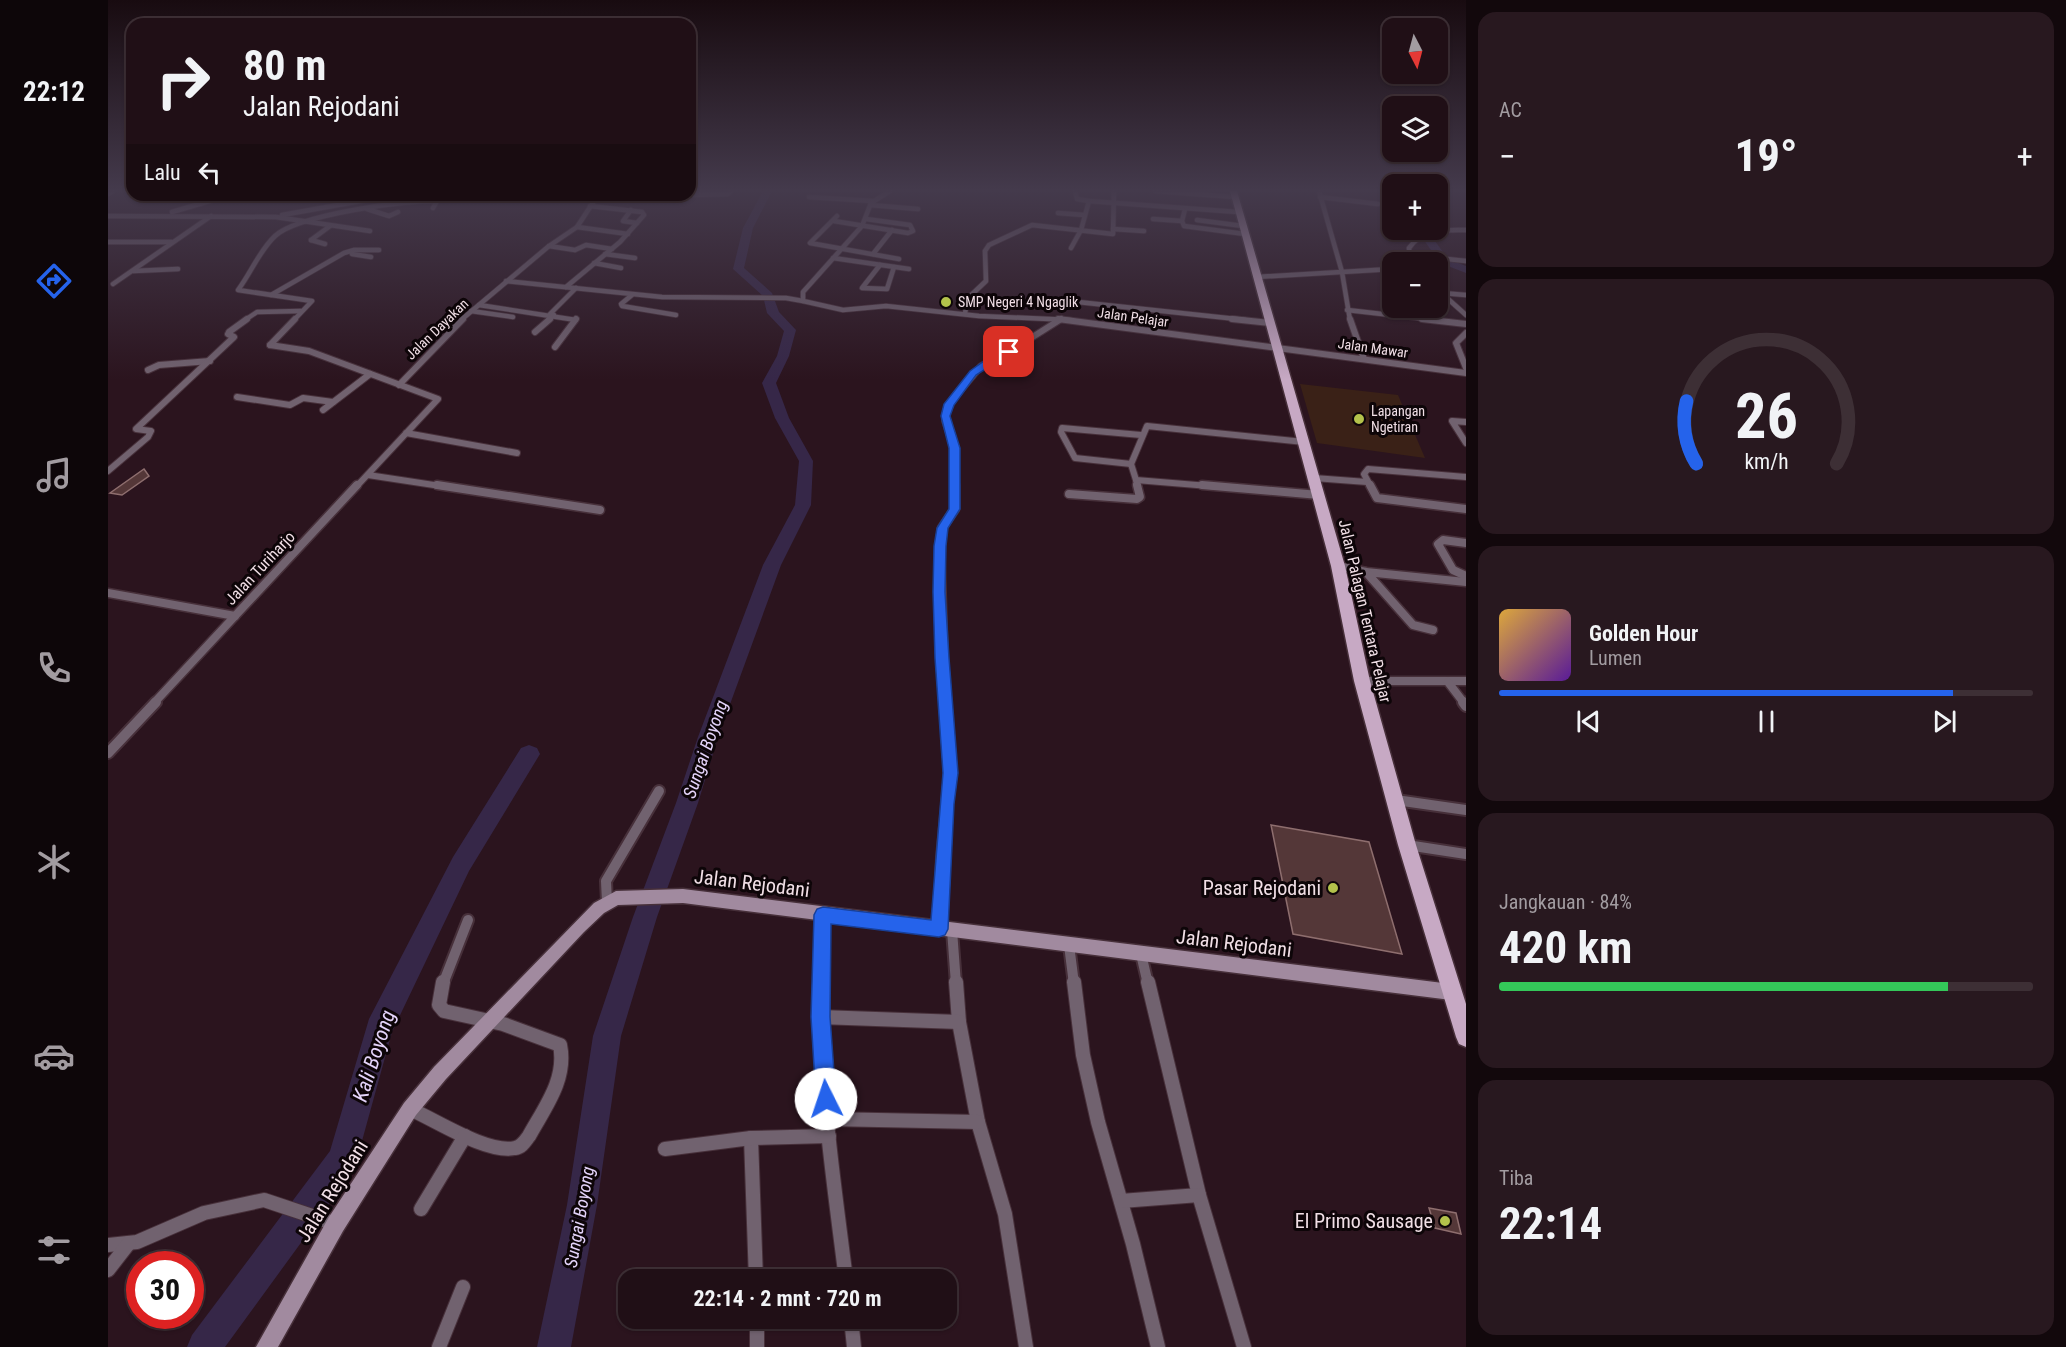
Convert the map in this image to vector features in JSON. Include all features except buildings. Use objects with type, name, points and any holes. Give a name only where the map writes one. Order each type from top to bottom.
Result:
[{"type":"main road","name":"Jalan Palagan Tentara Pelajar","points":[[1250,254],[1338,566],[1362,681],[1407,845],[1459,993],[1466,1037]]},
{"type":"main road","name":"Jalan Rejodani","points":[[266,1347],[331,1222],[410,1109],[440,1073],[579,927],[607,902],[627,896],[683,896],[1459,993]]},
{"type":"street","points":[[113,284],[156,254]]},
{"type":"street","points":[[262,254],[247,280],[238,290],[312,301],[270,345],[309,351],[399,385]]},
{"type":"street","points":[[271,295],[343,254]]},
{"type":"street","points":[[350,254],[371,257]]},
{"type":"street","name":"Jalan Dayakan","points":[[399,385],[471,311],[539,254]]},
{"type":"street","points":[[566,287],[605,254],[635,258]]},
{"type":"street","points":[[506,281],[632,295],[782,298],[803,292],[837,254]]},
{"type":"street","points":[[873,254],[899,259]]},
{"type":"street","points":[[965,314],[967,299],[986,281],[986,254]]},
{"type":"street","points":[[1337,254],[1342,272],[1347,310],[1364,359]]},
{"type":"street","points":[[833,258],[909,269]]},
{"type":"street","points":[[1448,259],[1466,261]]},
{"type":"street","points":[[594,263],[621,268]]},
{"type":"street","points":[[879,265],[862,288],[887,289],[894,267]]},
{"type":"street","points":[[132,271],[178,269]]},
{"type":"street","points":[[1256,277],[1382,270]]},
{"type":"street","points":[[535,332],[576,288]]},
{"type":"street","points":[[803,292],[803,302]]},
{"type":"street","points":[[1448,292],[1466,295]]},
{"type":"street","points":[[632,295],[622,306],[676,315]]},
{"type":"street","name":"Jalan Pelajar","points":[[782,298],[843,310],[881,306],[1061,320],[1276,346]]},
{"type":"street","points":[[1448,299],[1466,315]]},
{"type":"street","points":[[1078,302],[1270,323]]},
{"type":"street","points":[[479,305],[577,320],[555,347]]},
{"type":"street","points":[[1347,310],[1466,324]]},
{"type":"street","points":[[108,471],[151,434],[151,430],[136,429],[234,337],[228,334],[229,332],[260,311],[301,312]]},
{"type":"street","points":[[471,311],[513,316]]},
{"type":"street","points":[[506,323],[519,311]]},
{"type":"street","points":[[1026,1347],[1005,1214],[978,1122],[959,1022],[946,930],[946,804],[950,773],[939,592],[940,546],[942,528],[954,509],[954,448],[945,416],[949,404],[981,366],[1009,352],[1028,338],[1061,320]]},
{"type":"street","points":[[1466,333],[1456,343],[1466,368]]},
{"type":"street","name":"Jalan Mawar","points":[[1276,346],[1466,373]]},
{"type":"street","points":[[148,370],[159,365],[210,361]]},
{"type":"street","points":[[323,410],[370,374]]},
{"type":"street","name":"Jalan Turiharjo","points":[[108,753],[436,401],[436,396],[399,385]]},
{"type":"street","points":[[237,397],[290,405],[303,398],[333,402]]},
{"type":"street","points":[[1466,422],[1452,421],[1466,442]]},
{"type":"street","points":[[1069,494],[1137,499],[1140,497],[1131,464],[1141,435],[1147,426],[1304,442]]},
{"type":"street","points":[[1131,464],[1075,459],[1061,432],[1062,428],[1141,435]]},
{"type":"street","points":[[406,433],[517,453]]},
{"type":"street","points":[[1466,477],[1368,468],[1365,470],[1366,480],[1377,498],[1466,508]]},
{"type":"street","points":[[368,475],[600,510]]},
{"type":"street","points":[[1313,475],[1366,480]]},
{"type":"street","points":[[1136,480],[1319,495]]},
{"type":"street","points":[[1466,543],[1443,540],[1438,544],[1453,570],[1466,576]]},
{"type":"street","points":[[1338,566],[1366,572],[1466,582]]},
{"type":"street","points":[[1366,572],[1413,625],[1433,630]]},
{"type":"street","points":[[108,592],[235,616]]},
{"type":"street","points":[[1362,681],[1466,681]]},
{"type":"street","points":[[1448,682],[1466,706]]},
{"type":"street","points":[[607,902],[606,881],[659,791]]},
{"type":"street","points":[[1396,800],[1466,810]]},
{"type":"street","points":[[1407,845],[1466,854]]},
{"type":"street","points":[[823,915],[820,1017],[829,1136],[845,1269]]},
{"type":"street","points":[[410,1109],[465,1136],[506,1147],[523,1145],[559,1078],[564,1064],[560,1045],[491,1020],[444,1011],[439,1005],[440,991],[468,920]]},
{"type":"street","points":[[1069,945],[1083,1055],[1098,1122],[1121,1201],[1158,1347]]},
{"type":"street","points":[[1141,954],[1198,1195],[1244,1347]]},
{"type":"street","points":[[820,1017],[959,1022]]},
{"type":"street","points":[[828,1119],[978,1122]]},
{"type":"street","points":[[421,1209],[465,1136]]},
{"type":"street","points":[[664,1149],[752,1138],[829,1136]]},
{"type":"street","points":[[752,1138],[756,1269]]},
{"type":"street","points":[[1121,1201],[1198,1195]]},
{"type":"street","points":[[108,1245],[137,1242],[204,1213],[264,1200],[331,1222]]},
{"type":"street","points":[[108,1270],[129,1243]]},
{"type":"street","points":[[439,1347],[463,1287]]},
{"type":"street","points":[[757,1329],[757,1347]]},
{"type":"street","points":[[852,1329],[854,1347]]},
{"type":"shaded area","name":"Lapangan Ngetiran","points":[[1300,384],[1398,395],[1425,458],[1317,443]]},
{"type":"waterway","name":"Sungai Boyong","points":[[554,1347],[582,1205],[607,1036],[645,917],[687,803],[708,737],[772,565],[803,505],[806,461],[782,418],[769,383],[783,356],[790,330],[773,313],[768,295],[738,269],[741,254]]},
{"type":"waterway","points":[[1439,254],[1444,261],[1466,270]]},
{"type":"waterway","name":"Kali Boyong","points":[[204,1347],[343,1159],[379,1029],[461,864],[529,754]]},
{"type":"place","name":"SMP Negeri 4 Ngaglik","points":[[946,302]]},
{"type":"place","name":"Lapangan Ngetiran","points":[[1359,419]]},
{"type":"place","name":"Pasar Rejodani","points":[[1333,888]]},
{"type":"place","name":"El Primo Sausage","points":[[1445,1221]]},
{"type":"route","points":[[826,1099],[820,1017],[823,915],[939,929],[942,857],[950,780],[939,592],[940,535],[954,509],[955,464],[953,443],[945,416],[949,404],[973,373],[981,366],[1009,352]]}]
